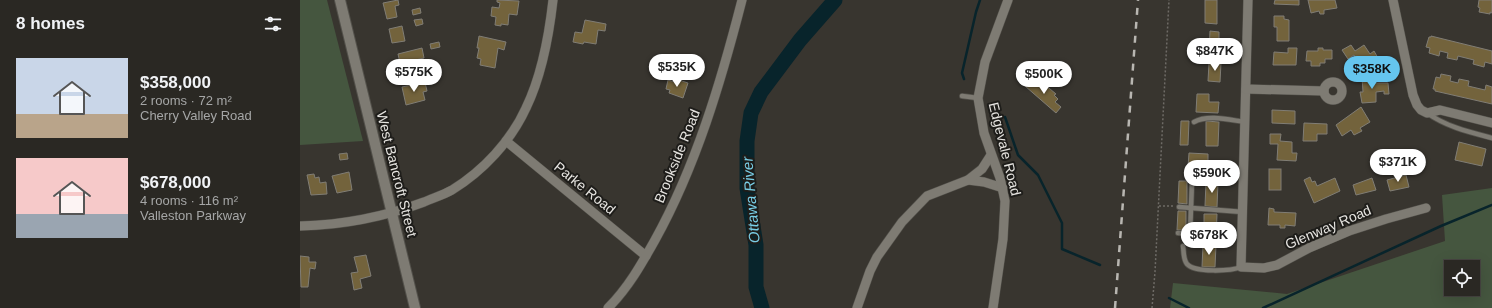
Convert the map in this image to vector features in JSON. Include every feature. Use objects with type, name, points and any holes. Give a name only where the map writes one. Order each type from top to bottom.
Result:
[{"type":"main road","name":"West Bancroft Street","points":[[340,0],[415,308]]},
{"type":"street","points":[[300,226],[324,225],[354,221],[409,208],[451,190],[478,171],[506,141],[527,108],[538,78],[546,43],[553,0]]},
{"type":"street","name":"Brookside Road","points":[[608,308],[621,295],[636,274],[665,222],[683,181],[707,119],[730,46],[742,0]]},
{"type":"street","name":"Edgevale Road","points":[[993,308],[1003,239],[1005,201],[1000,178],[984,133],[978,98],[985,62],[1008,0]]},
{"type":"street","points":[[1241,267],[1248,0]]},
{"type":"street","points":[[1393,0],[1413,95],[1421,110],[1427,113],[1440,110],[1492,123]]},
{"type":"street","points":[[1246,89],[1324,91]]},
{"type":"street","name":"Parke Road","points":[[506,141],[646,256]]},
{"type":"street","points":[[857,308],[870,271],[877,257],[902,222],[927,196],[968,180],[982,169],[991,154]]},
{"type":"street","points":[[968,180],[984,182],[1003,188]]},
{"type":"street","name":"Glenway Road","points":[[1241,267],[1264,268],[1277,265],[1309,248],[1349,231],[1426,208]]},
{"type":"lane","points":[[962,96],[978,98]]},
{"type":"lane","points":[[1427,113],[1434,118],[1456,128],[1492,138]]},
{"type":"lane","points":[[1194,122],[1209,118],[1245,122]]},
{"type":"lane","points":[[1178,233],[1190,234],[1192,181]]},
{"type":"lane","points":[[1179,206],[1243,212]]},
{"type":"lane","points":[[1183,246],[1184,258],[1187,264],[1195,268],[1203,270],[1236,269],[1241,267]]},
{"type":"path","points":[[1152,308],[1169,0]]},
{"type":"path","points":[[1158,206],[1179,206]]},
{"type":"green space","points":[[300,0],[327,0],[363,141],[300,145]]},
{"type":"green space","points":[[1492,188],[1492,308],[1170,308],[1173,283],[1287,294],[1445,241],[1442,195]]},
{"type":"building","points":[[398,0],[399,5],[395,6],[397,17],[387,19],[383,3]]},
{"type":"building","points":[[497,0],[519,1],[517,15],[509,14],[508,25],[495,25],[496,17],[491,16],[492,7],[499,8],[500,3],[497,2]]},
{"type":"building","points":[[1205,0],[1217,0],[1217,24],[1205,23]]},
{"type":"building","points":[[1275,0],[1299,0],[1299,5],[1274,4]]},
{"type":"building","points":[[1308,0],[1335,0],[1337,8],[1324,10],[1324,14],[1320,14],[1319,11],[1311,13]]},
{"type":"building","points":[[1479,0],[1492,0],[1492,13],[1479,12]]},
{"type":"building","points":[[420,8],[421,13],[413,15],[412,10]]},
{"type":"building","points":[[1274,16],[1284,16],[1284,19],[1289,20],[1289,41],[1277,41],[1277,27],[1274,27]]},
{"type":"building","points":[[422,19],[423,24],[416,26],[414,20]]},
{"type":"building","points":[[585,20],[606,24],[605,31],[598,30],[596,44],[573,42],[575,32],[582,33]]},
{"type":"building","points":[[402,26],[405,41],[392,43],[389,29]]},
{"type":"building","points":[[1210,31],[1219,32],[1219,54],[1209,54]]},
{"type":"building","points":[[479,36],[506,42],[504,50],[498,48],[495,68],[480,65],[481,59],[477,58]]},
{"type":"building","points":[[1431,36],[1492,51],[1492,64],[1485,62],[1484,67],[1473,64],[1474,60],[1458,56],[1457,60],[1447,58],[1448,53],[1440,51],[1439,56],[1429,53],[1430,48],[1426,47],[1429,37]]},
{"type":"building","points":[[439,42],[440,47],[431,49],[430,44]]},
{"type":"building","points":[[1351,45],[1355,51],[1364,45],[1370,54],[1374,51],[1378,58],[1362,68],[1354,55],[1348,59],[1342,50]]},
{"type":"building","points":[[422,48],[424,58],[411,61],[413,69],[402,72],[398,54]]},
{"type":"building","points":[[1288,48],[1297,48],[1296,65],[1273,65],[1274,52],[1288,53]]},
{"type":"building","points":[[1318,48],[1323,48],[1323,50],[1332,50],[1332,59],[1325,59],[1325,63],[1320,63],[1320,66],[1311,66],[1311,61],[1306,61],[1307,51],[1318,51]]},
{"type":"building","points":[[1209,63],[1221,63],[1220,82],[1208,81]]},
{"type":"building","points":[[1441,74],[1451,76],[1450,81],[1458,83],[1459,79],[1469,81],[1468,86],[1485,90],[1486,85],[1492,87],[1492,104],[1435,91],[1435,89],[1433,89],[1436,77],[1440,78]]},
{"type":"building","points":[[1362,77],[1375,77],[1375,83],[1388,83],[1389,94],[1384,94],[1384,91],[1376,92],[1376,102],[1362,103],[1360,92],[1363,92]]},
{"type":"building","points":[[1032,79],[1038,84],[1039,83],[1042,85],[1043,83],[1056,94],[1054,95],[1058,99],[1055,102],[1061,107],[1056,113],[1025,86]]},
{"type":"building","points":[[668,80],[678,83],[679,80],[688,83],[683,98],[669,93],[670,90],[666,89]]},
{"type":"building","points":[[425,82],[427,91],[423,92],[425,100],[406,105],[402,87]]},
{"type":"building","points":[[1197,94],[1209,94],[1209,102],[1219,102],[1218,113],[1196,112]]},
{"type":"building","points":[[1361,107],[1370,122],[1360,128],[1362,131],[1354,135],[1351,130],[1342,136],[1336,125]]},
{"type":"building","points":[[1272,110],[1295,111],[1295,124],[1272,123]]},
{"type":"building","points":[[1181,121],[1189,121],[1188,145],[1180,145]]},
{"type":"building","points":[[1206,121],[1219,122],[1218,146],[1206,146]]},
{"type":"building","points":[[1304,123],[1327,124],[1327,134],[1317,134],[1317,141],[1303,141]]},
{"type":"building","points":[[1270,134],[1281,134],[1280,141],[1292,142],[1292,153],[1297,153],[1296,161],[1277,160],[1278,144],[1270,144]]},
{"type":"building","points":[[1459,142],[1486,149],[1482,166],[1455,160]]},
{"type":"building","points":[[347,153],[348,159],[340,160],[339,154]]},
{"type":"building","points":[[1189,153],[1208,154],[1208,164],[1217,165],[1217,174],[1195,173],[1195,167],[1188,167]]},
{"type":"building","points":[[1269,169],[1281,169],[1281,190],[1269,190]]},
{"type":"building","points":[[349,172],[352,190],[337,193],[332,176]]},
{"type":"building","points":[[314,174],[315,178],[319,177],[320,183],[326,182],[327,194],[311,195],[307,175]]},
{"type":"building","points":[[1406,175],[1409,187],[1390,191],[1387,180]]},
{"type":"building","points":[[1310,177],[1312,182],[1315,181],[1317,186],[1335,178],[1340,191],[1314,203],[1304,180]]},
{"type":"building","points":[[1372,178],[1376,190],[1356,195],[1353,185]]},
{"type":"building","points":[[1179,181],[1187,181],[1187,204],[1178,203]]},
{"type":"building","points":[[1206,182],[1218,182],[1217,207],[1205,206]]},
{"type":"building","points":[[1269,208],[1274,209],[1274,212],[1296,213],[1295,226],[1285,225],[1285,228],[1280,228],[1280,225],[1268,225]]},
{"type":"building","points":[[1178,211],[1186,211],[1186,230],[1177,230]]},
{"type":"building","points":[[1204,214],[1217,214],[1216,239],[1204,238]]},
{"type":"building","points":[[1203,245],[1216,245],[1215,267],[1202,267]]},
{"type":"building","points":[[366,255],[371,276],[360,279],[362,288],[354,290],[351,273],[358,272],[354,257]]},
{"type":"building","points":[[300,256],[309,257],[309,262],[316,262],[315,269],[310,268],[308,287],[301,287]]},
{"type":"waterway","name":"Ottawa River","points":[[762,308],[756,287],[756,245],[747,188],[747,141],[751,113],[761,92],[800,40],[835,0]]},
{"type":"waterway","points":[[964,79],[962,73],[980,0]]},
{"type":"waterway","points":[[1005,117],[1018,155],[1038,175],[1062,223],[1062,249],[1100,265]]},
{"type":"waterway","points":[[1263,308],[1441,226],[1492,205]]},
{"type":"waterway","points":[[1169,298],[1189,308]]},
{"type":"railway","points":[[1115,308],[1138,0]]}]
